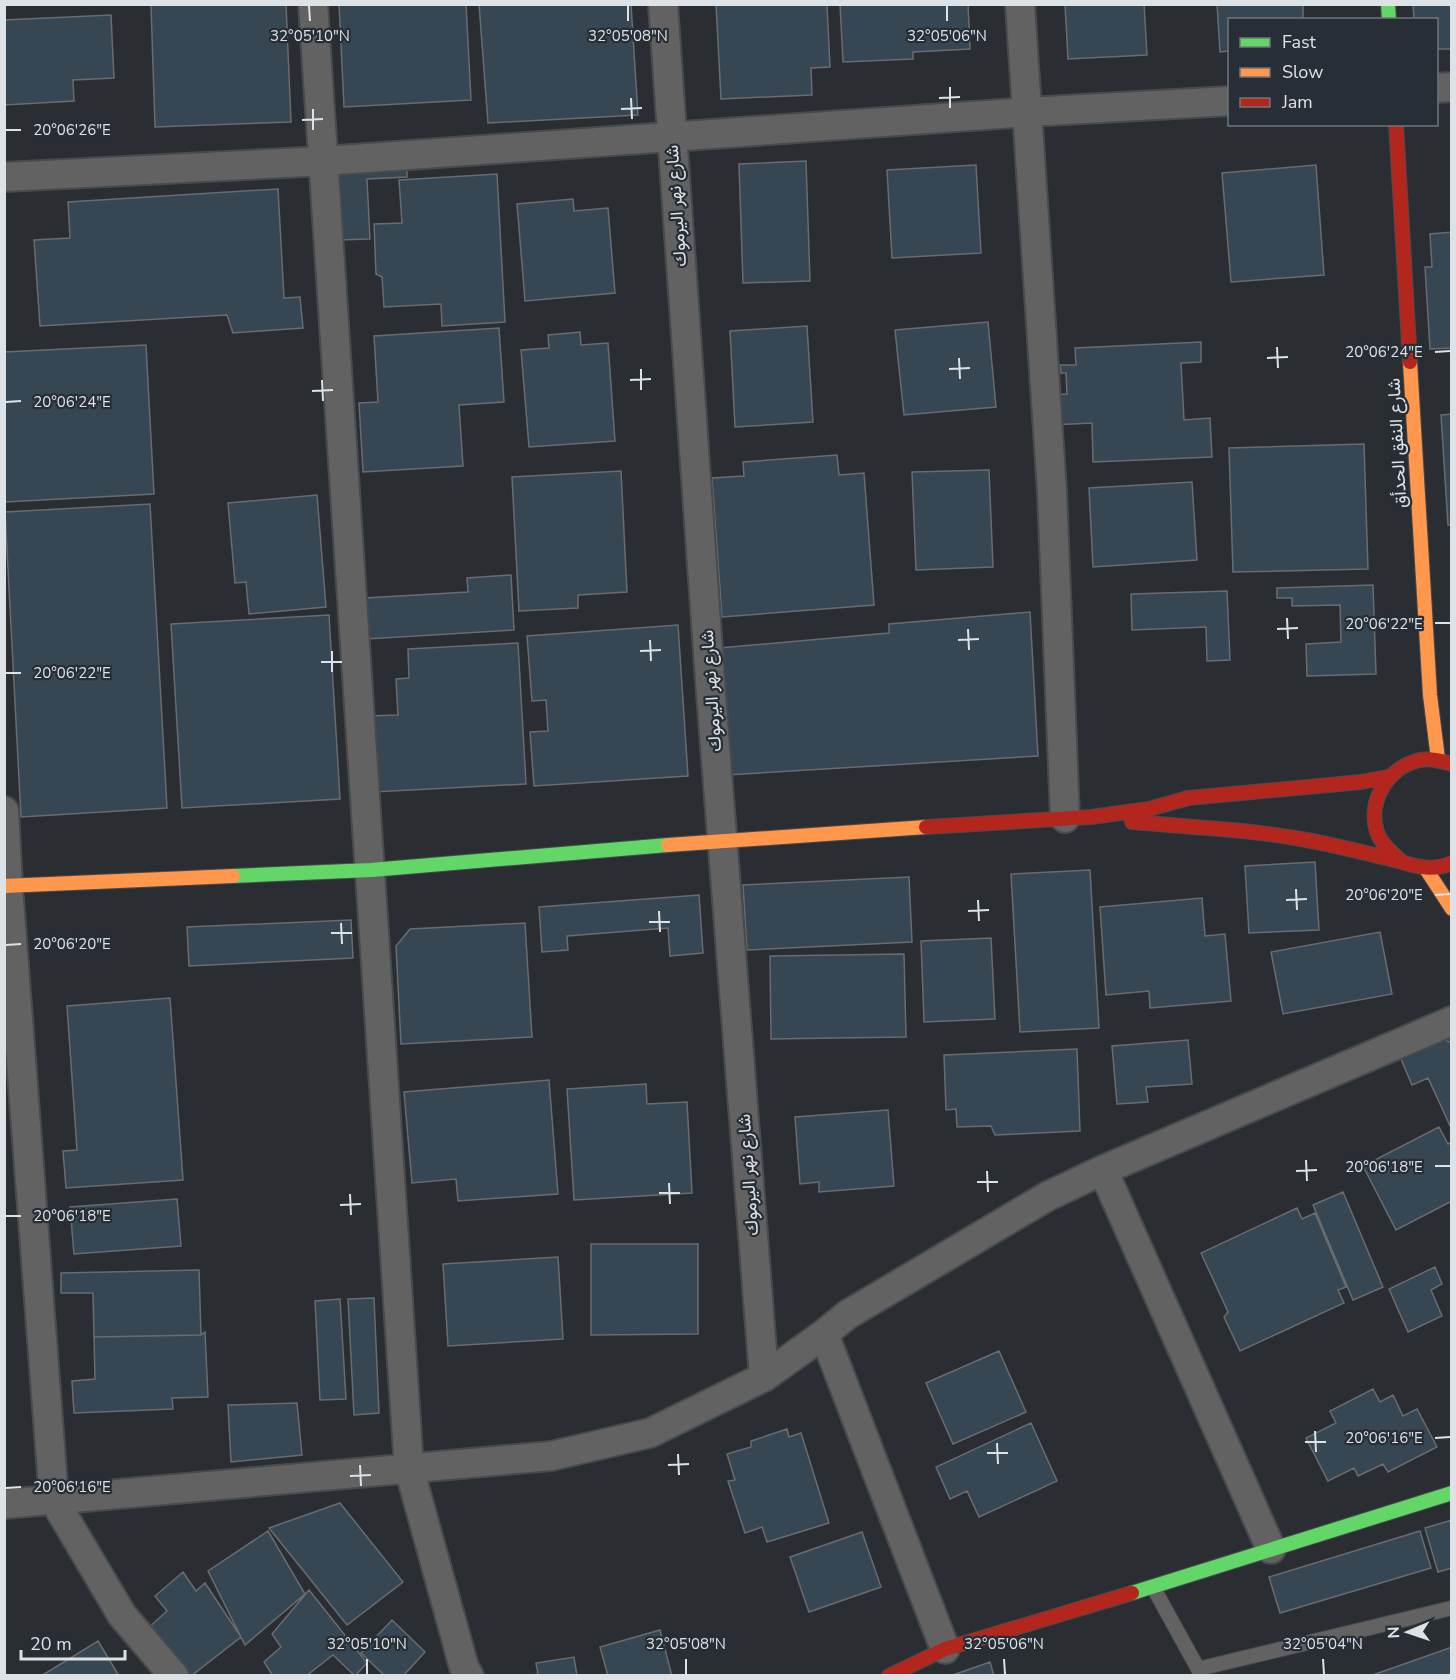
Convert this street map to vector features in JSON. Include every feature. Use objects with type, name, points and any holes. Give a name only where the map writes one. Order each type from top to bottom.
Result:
[{"type":"main road","name":"شارع النفق الحدأق","points":[[1396,126],[1430,696],[1445,761]]},
{"type":"main road","points":[[1401,861],[1386,848],[1377,831],[1374,813],[1378,794],[1388,777],[1398,768],[1410,762],[1424,759],[1445,761]]},
{"type":"main road","points":[[6,886],[371,870],[722,840],[1078,817],[1149,809],[1188,798],[1361,782],[1388,777]]},
{"type":"main road","points":[[1078,817],[1242,831],[1301,839],[1401,861],[1426,869],[1443,867],[1452,863]]},
{"type":"main road","points":[[1426,869],[1452,909]]},
{"type":"main road","points":[[889,1676],[945,1649],[1153,1587],[1452,1493]]},
{"type":"street","points":[[313,4],[410,1468],[462,1673]]},
{"type":"street","name":"شارع نهر اليرموك","points":[[663,4],[722,840],[764,1377]]},
{"type":"street","points":[[1020,4],[1051,480],[1078,817]]},
{"type":"street","points":[[4,177],[324,161],[1028,112],[1228,101]]},
{"type":"street","points":[[4,811],[6,886],[54,1500],[123,1615],[174,1676]]},
{"type":"street","points":[[4,1504],[551,1456],[650,1433],[764,1377],[847,1315],[926,1266],[1048,1196],[1103,1170],[1452,1021]]},
{"type":"street","points":[[1103,1170],[1271,1549]]},
{"type":"street","points":[[824,1334],[945,1649]]},
{"type":"lane","points":[[1153,1587],[1200,1672],[1452,1608]]},
{"type":"building","points":[[286,4],[291,122],[155,127],[151,5]]},
{"type":"building","points":[[339,4],[466,4],[471,100],[344,107]]},
{"type":"building","points":[[479,4],[631,4],[638,115],[488,123]]},
{"type":"building","points":[[716,4],[827,5],[830,67],[811,68],[812,95],[721,99]]},
{"type":"building","points":[[840,4],[968,4],[970,49],[913,52],[913,59],[843,62]]},
{"type":"building","points":[[1065,4],[1144,4],[1147,55],[1068,59]]},
{"type":"building","points":[[1217,4],[1303,4],[1303,18],[1228,18],[1228,51],[1220,52]]},
{"type":"building","points":[[1413,4],[1452,4],[1452,49],[1438,49],[1438,18],[1414,18]]},
{"type":"building","points":[[111,15],[114,78],[73,80],[74,101],[4,105],[4,20]]},
{"type":"building","points":[[806,161],[810,281],[743,283],[739,164]]},
{"type":"building","points":[[407,164],[407,177],[367,179],[370,239],[336,240],[332,168]]},
{"type":"building","points":[[976,165],[981,253],[892,258],[887,170]]},
{"type":"building","points":[[1316,165],[1324,275],[1231,282],[1222,173]]},
{"type":"building","points":[[497,174],[505,322],[442,326],[441,304],[384,307],[382,277],[376,274],[374,224],[402,223],[399,180]]},
{"type":"building","points":[[278,189],[284,298],[300,297],[303,328],[233,333],[227,315],[40,326],[34,240],[70,238],[68,202]]},
{"type":"building","points":[[573,199],[574,211],[608,208],[615,293],[525,301],[517,204]]},
{"type":"building","points":[[1452,232],[1452,348],[1430,349],[1425,267],[1432,267],[1430,234]]},
{"type":"building","points":[[988,322],[996,407],[904,415],[895,330]]},
{"type":"building","points":[[807,326],[813,422],[735,427],[730,331]]},
{"type":"building","points":[[499,328],[504,402],[459,405],[463,466],[363,472],[359,403],[378,402],[374,336]]},
{"type":"building","points":[[580,332],[581,345],[608,343],[615,441],[529,447],[521,350],[549,348],[548,335]]},
{"type":"building","points":[[1201,342],[1201,362],[1181,363],[1184,420],[1210,418],[1212,457],[1093,462],[1092,423],[1052,425],[1051,395],[1067,394],[1066,373],[1061,373],[1060,365],[1076,365],[1075,348]]},
{"type":"building","points":[[146,345],[154,494],[5,502],[4,352]]},
{"type":"building","points":[[1452,414],[1452,525],[1448,525],[1441,415]]},
{"type":"building","points":[[1364,444],[1368,569],[1233,572],[1229,448]]},
{"type":"building","points":[[837,455],[839,475],[864,473],[874,605],[722,617],[712,478],[744,476],[743,462]]},
{"type":"building","points":[[989,470],[993,567],[916,570],[912,472]]},
{"type":"building","points":[[621,471],[627,592],[578,595],[578,608],[519,611],[512,477]]},
{"type":"building","points":[[1192,482],[1197,560],[1093,567],[1089,488]]},
{"type":"building","points":[[317,495],[326,607],[249,614],[246,582],[235,583],[228,503]]},
{"type":"building","points":[[150,504],[167,808],[21,817],[5,512]]},
{"type":"building","points":[[511,575],[514,630],[367,639],[365,598],[468,592],[467,578]]},
{"type":"building","points":[[1373,585],[1376,674],[1307,676],[1306,644],[1341,642],[1340,605],[1292,606],[1292,598],[1277,598],[1277,588]]},
{"type":"building","points":[[1227,591],[1230,660],[1207,661],[1206,627],[1132,630],[1131,594]]},
{"type":"building","points":[[1030,612],[1038,756],[727,775],[719,648],[889,633],[889,624]]},
{"type":"building","points":[[329,615],[340,799],[182,808],[171,624]]},
{"type":"building","points":[[678,625],[688,776],[534,786],[530,732],[548,731],[546,700],[532,701],[527,636]]},
{"type":"building","points":[[518,643],[526,784],[373,792],[368,716],[398,715],[396,679],[409,678],[408,649]]},
{"type":"building","points":[[1315,862],[1319,930],[1249,933],[1245,866]]},
{"type":"building","points":[[1090,870],[1099,1028],[1020,1032],[1011,874]]},
{"type":"building","points":[[909,877],[912,942],[747,950],[743,885]]},
{"type":"building","points":[[699,895],[703,953],[670,956],[668,928],[567,936],[568,950],[542,952],[539,907]]},
{"type":"building","points":[[1202,898],[1205,936],[1225,934],[1231,1001],[1150,1008],[1149,991],[1106,995],[1100,907]]},
{"type":"building","points":[[351,920],[353,958],[189,966],[187,927]]},
{"type":"building","points":[[525,923],[532,1037],[401,1044],[396,946],[410,929]]},
{"type":"building","points":[[1380,932],[1392,994],[1283,1014],[1271,952]]},
{"type":"building","points":[[991,938],[995,1019],[924,1022],[921,941]]},
{"type":"building","points":[[904,954],[906,1037],[771,1039],[770,956]]},
{"type":"building","points":[[170,998],[183,1180],[66,1188],[63,1151],[77,1150],[67,1006]]},
{"type":"building","points":[[1435,1035],[1452,1043],[1452,1130],[1428,1078],[1412,1085],[1398,1052]]},
{"type":"building","points":[[1188,1040],[1192,1084],[1146,1087],[1148,1102],[1117,1104],[1112,1046]]},
{"type":"building","points":[[1077,1049],[1080,1131],[995,1135],[991,1126],[957,1127],[956,1109],[946,1110],[944,1055]]},
{"type":"building","points":[[549,1080],[558,1194],[458,1201],[456,1179],[412,1183],[404,1092]]},
{"type":"building","points":[[646,1084],[647,1104],[687,1102],[692,1193],[574,1200],[567,1089]]},
{"type":"building","points":[[888,1110],[894,1186],[819,1192],[819,1182],[800,1184],[795,1117]]},
{"type":"building","points":[[1439,1127],[1448,1144],[1452,1142],[1452,1201],[1396,1230],[1363,1166]]},
{"type":"building","points":[[1343,1192],[1383,1287],[1353,1300],[1313,1205]]},
{"type":"building","points":[[177,1199],[181,1246],[74,1254],[70,1207]]},
{"type":"building","points":[[1297,1208],[1302,1219],[1315,1213],[1346,1287],[1338,1290],[1344,1303],[1240,1351],[1224,1317],[1228,1312],[1201,1253]]},
{"type":"building","points":[[591,1244],[698,1244],[698,1334],[591,1335]]},
{"type":"building","points":[[558,1257],[563,1339],[448,1346],[443,1264]]},
{"type":"building","points":[[1435,1267],[1442,1284],[1431,1290],[1442,1316],[1408,1332],[1389,1289]]},
{"type":"building","points":[[199,1270],[201,1335],[94,1337],[93,1293],[61,1293],[61,1273]]},
{"type":"building","points":[[374,1298],[379,1413],[354,1415],[348,1299]]},
{"type":"building","points":[[340,1299],[346,1399],[320,1400],[315,1301]]},
{"type":"building","points":[[205,1332],[208,1397],[172,1398],[173,1409],[74,1413],[72,1381],[95,1379],[94,1337],[201,1335]]},
{"type":"building","points":[[999,1351],[1026,1412],[953,1444],[926,1383]]},
{"type":"building","points":[[1373,1389],[1380,1402],[1393,1395],[1403,1416],[1417,1409],[1437,1447],[1388,1472],[1383,1464],[1358,1476],[1354,1468],[1328,1481],[1306,1438],[1336,1423],[1330,1411]]},
{"type":"building","points":[[297,1403],[302,1455],[231,1462],[228,1405]]},
{"type":"building","points":[[1031,1423],[1057,1481],[979,1517],[967,1491],[950,1499],[936,1467]]},
{"type":"building","points":[[787,1429],[789,1437],[801,1433],[829,1523],[767,1542],[762,1527],[745,1533],[728,1481],[735,1480],[727,1454],[751,1447],[751,1441]]},
{"type":"building","points":[[340,1503],[403,1582],[347,1625],[269,1528]]},
{"type":"building","points":[[1452,1520],[1452,1568],[1438,1572],[1425,1528]]},
{"type":"building","points":[[268,1531],[305,1594],[245,1645],[208,1571]]},
{"type":"building","points":[[1420,1531],[1431,1568],[1280,1613],[1269,1577]]},
{"type":"building","points":[[862,1532],[881,1587],[809,1612],[790,1557]]},
{"type":"building","points":[[183,1572],[196,1591],[205,1583],[241,1637],[191,1676],[181,1676],[147,1629],[167,1611],[155,1596]]},
{"type":"building","points":[[309,1590],[367,1663],[355,1676],[333,1655],[306,1676],[273,1676],[264,1662],[281,1647],[272,1634]]},
{"type":"building","points":[[392,1620],[425,1652],[403,1676],[385,1676],[361,1653]]},
{"type":"building","points":[[660,1630],[672,1676],[608,1676],[600,1647]]},
{"type":"building","points":[[98,1641],[119,1676],[41,1676]]},
{"type":"building","points":[[1452,1647],[1452,1676],[1370,1676]]},
{"type":"building","points":[[574,1657],[577,1676],[529,1676],[538,1674],[536,1663]]},
{"type":"building","points":[[990,1662],[994,1676],[950,1676]]},
{"type":"traffic: fast","points":[[1388,4],[1389,18]]},
{"type":"traffic: fast","points":[[233,876],[371,870],[668,845]]},
{"type":"traffic: fast","points":[[1132,1593],[1452,1493]]},
{"type":"traffic: slow","points":[[1410,362],[1430,695],[1438,759]]},
{"type":"traffic: slow","points":[[668,845],[926,827]]},
{"type":"traffic: slow","points":[[1426,869],[1452,909]]},
{"type":"traffic: slow","points":[[4,886],[233,876]]},
{"type":"traffic: jam","points":[[1396,126],[1410,362]]},
{"type":"traffic: jam","points":[[1401,861],[1384,844],[1377,832],[1375,809],[1383,787],[1398,770],[1420,760],[1452,764]]},
{"type":"traffic: jam","points":[[926,827],[1091,817],[1149,809],[1188,798],[1361,782],[1388,777]]},
{"type":"traffic: jam","points":[[1132,822],[1301,839],[1426,868],[1452,863]]},
{"type":"traffic: jam","points":[[889,1676],[945,1649],[1132,1593]]}]
